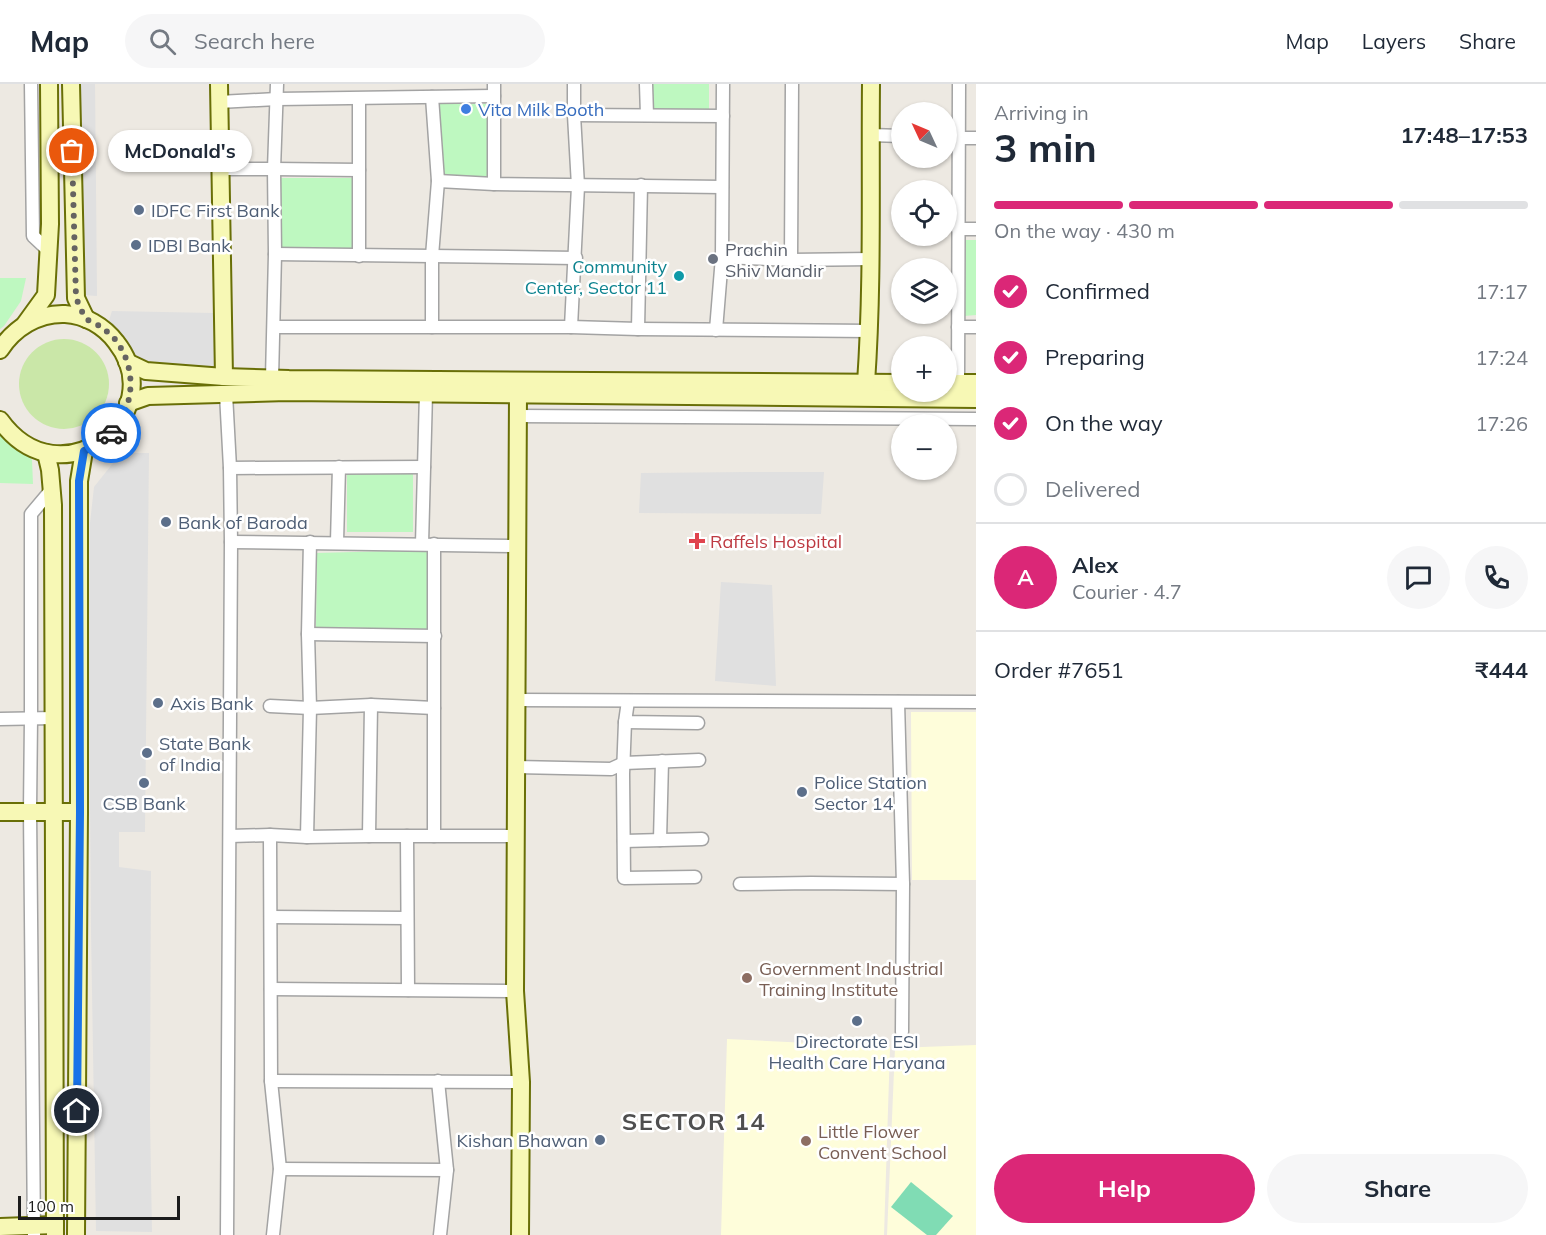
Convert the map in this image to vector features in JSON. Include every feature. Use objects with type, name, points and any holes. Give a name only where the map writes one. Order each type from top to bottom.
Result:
[{"type":"street","points":[[31,84],[33,236],[49,251]]},
{"type":"street","points":[[0,350],[24,325],[46,295],[50,224],[49,84]]},
{"type":"street","points":[[71,84],[76,298],[86,319]]},
{"type":"street","points":[[219,84],[224,377]]},
{"type":"street","points":[[272,378],[277,84]]},
{"type":"street","points":[[571,327],[578,186],[574,84]]},
{"type":"street","points":[[646,84],[647,115]]},
{"type":"street","points":[[716,330],[722,257],[723,84]]},
{"type":"street","points":[[790,260],[792,84]]},
{"type":"street","points":[[866,383],[870,331],[871,259],[870,84]]},
{"type":"street","points":[[957,102],[959,84]]},
{"type":"street","points":[[219,102],[277,99],[432,98],[494,90],[494,184]]},
{"type":"street","points":[[432,98],[438,181],[432,256],[432,327]]},
{"type":"street","points":[[359,99],[359,256]]},
{"type":"street","points":[[574,116],[723,116]]},
{"type":"street","points":[[870,135],[891,136]]},
{"type":"street","points":[[957,138],[976,138]]},
{"type":"street","points":[[955,168],[958,229],[957,337]]},
{"type":"street","points":[[220,170],[359,170]]},
{"type":"street","points":[[438,181],[578,186],[722,187]]},
{"type":"street","points":[[638,329],[641,185]]},
{"type":"street","points":[[958,229],[976,229]]},
{"type":"street","points":[[274,254],[576,258]]},
{"type":"street","points":[[722,257],[790,260],[871,259]]},
{"type":"street","points":[[0,420],[19,441],[32,449],[65,455],[84,451],[107,437],[123,416],[128,403],[131,389],[127,362],[112,336],[100,326],[86,319],[65,314],[44,316],[24,325]]},
{"type":"street","points":[[274,327],[571,327],[870,331]]},
{"type":"street","points":[[958,327],[976,327]]},
{"type":"street","points":[[127,362],[146,371],[224,377],[891,383]]},
{"type":"street","points":[[957,387],[976,383]]},
{"type":"street","points":[[128,403],[148,396],[287,392],[518,394],[891,389]]},
{"type":"street","points":[[957,390],[976,399]]},
{"type":"street","points":[[426,393],[424,467],[435,636],[434,836]]},
{"type":"street","points":[[226,394],[231,542],[227,1235]]},
{"type":"street","points":[[518,394],[515,991],[521,1082],[520,1235]]},
{"type":"street","points":[[518,416],[891,419]]},
{"type":"street","points":[[957,419],[976,419]]},
{"type":"street","points":[[76,1235],[80,812],[79,489],[84,451]]},
{"type":"street","points":[[0,1227],[34,1231],[55,1230],[52,489],[46,453]]},
{"type":"street","points":[[337,543],[339,467]]},
{"type":"street","points":[[230,468],[424,467]]},
{"type":"street","points":[[34,1231],[30,811],[31,514],[52,489]]},
{"type":"street","points":[[231,542],[517,546]]},
{"type":"street","points":[[308,837],[310,542]]},
{"type":"street","points":[[308,634],[435,636]]},
{"type":"street","points":[[516,700],[976,702]]},
{"type":"street","points":[[628,700],[624,763],[624,878],[695,877]]},
{"type":"street","points":[[898,702],[903,884],[902,1032]]},
{"type":"street","points":[[270,706],[310,708],[371,705],[434,708]]},
{"type":"street","points":[[369,836],[371,705]]},
{"type":"street","points":[[0,719],[54,718]]},
{"type":"street","points":[[625,722],[698,723]]},
{"type":"street","points":[[516,767],[611,769],[624,763],[699,760]]},
{"type":"street","points":[[660,840],[662,761]]},
{"type":"street","points":[[0,812],[80,812]]},
{"type":"street","points":[[270,835],[271,1081],[280,1169],[273,1235]]},
{"type":"street","points":[[230,836],[516,836]]},
{"type":"street","points":[[407,836],[408,990]]},
{"type":"street","points":[[624,841],[702,839]]},
{"type":"street","points":[[740,884],[829,882],[903,884]]},
{"type":"street","points":[[271,917],[407,918]]},
{"type":"street","points":[[271,989],[515,991]]},
{"type":"street","points":[[271,1081],[521,1082]]},
{"type":"street","points":[[438,1081],[447,1170],[440,1235]]},
{"type":"street","points":[[280,1169],[447,1170]]},
{"type":"shaded area","points":[[76,84],[95,84],[97,296],[83,295]]},
{"type":"shaded area","points":[[112,311],[214,313],[215,370],[147,366],[127,349],[108,324]]},
{"type":"shaded area","points":[[121,453],[149,453],[145,832],[119,832],[119,867],[151,871],[152,1232],[96,1231],[91,931],[90,523],[94,487]]},
{"type":"shaded area","points":[[824,472],[821,514],[639,513],[641,473]]},
{"type":"shaded area","points":[[721,582],[772,585],[776,686],[715,681]]},
{"type":"shaded area","points":[[911,712],[976,712],[976,880],[912,880]]},
{"type":"shaded area","name":"Little Flower Convent School","points":[[727,1039],[890,1047],[884,1235],[721,1235]]},
{"type":"shaded area","points":[[976,1045],[976,1235],[887,1235],[895,1048]]},
{"type":"green space","points":[[648,84],[709,84],[709,111],[648,111]]},
{"type":"green space","points":[[440,104],[490,104],[490,179],[440,179]]},
{"type":"green space","points":[[278,178],[353,178],[352,248],[277,248]]},
{"type":"green space","points":[[963,240],[976,240],[976,315],[964,316]]},
{"type":"green space","points":[[0,278],[26,278],[21,301],[0,329]]},
{"type":"green space","points":[[64,339],[89,347],[101,359],[109,384],[101,409],[89,421],[64,429],[39,421],[27,409],[19,384],[27,359],[39,347]]},
{"type":"green space","points":[[0,424],[32,460],[33,484],[0,483]]},
{"type":"green space","points":[[347,474],[413,474],[413,532],[347,532]]},
{"type":"green space","points":[[429,550],[428,629],[316,627],[317,553]]},
{"type":"green space","points":[[911,1182],[953,1216],[936,1235],[927,1235],[891,1207]]},
{"type":"way so far","points":[[72,151],[76,298],[86,319],[100,326],[121,348],[130,375],[131,389],[128,403],[123,416],[111,433]]},
{"type":"place","name":"Vita Milk Booth","points":[[466,109]]},
{"type":"place","name":"McDonald's","points":[[72,151]]},
{"type":"place","name":"IDFC First Bank","points":[[139,210]]},
{"type":"place","name":"IDBI Bank","points":[[136,245]]},
{"type":"place","name":"Prachin Shiv Mandir","points":[[713,259]]},
{"type":"place","name":"Community Center, Sector 11","points":[[679,276]]},
{"type":"place","name":"Bank of Baroda","points":[[166,522]]},
{"type":"place","name":"Raffels Hospital","points":[[697,541]]},
{"type":"place","name":"Axis Bank","points":[[158,703]]},
{"type":"place","name":"State Bank of India","points":[[147,753]]},
{"type":"place","name":"CSB Bank","points":[[144,783]]},
{"type":"place","name":"Police Station Sector 14","points":[[802,792]]},
{"type":"place","name":"Government Industrial Training Institute","points":[[747,978]]},
{"type":"place","name":"Directorate ESI Health Care Haryana","points":[[857,1021]]},
{"type":"place","name":"Kishan Bhawan","points":[[600,1140]]},
{"type":"place","name":"Little Flower Convent School","points":[[806,1141]]},
{"type":"district","name":"SECTOR 14","points":[[694,1121]]},
{"type":"route","points":[[77,1111],[80,812],[79,481],[84,451],[111,433]]}]
